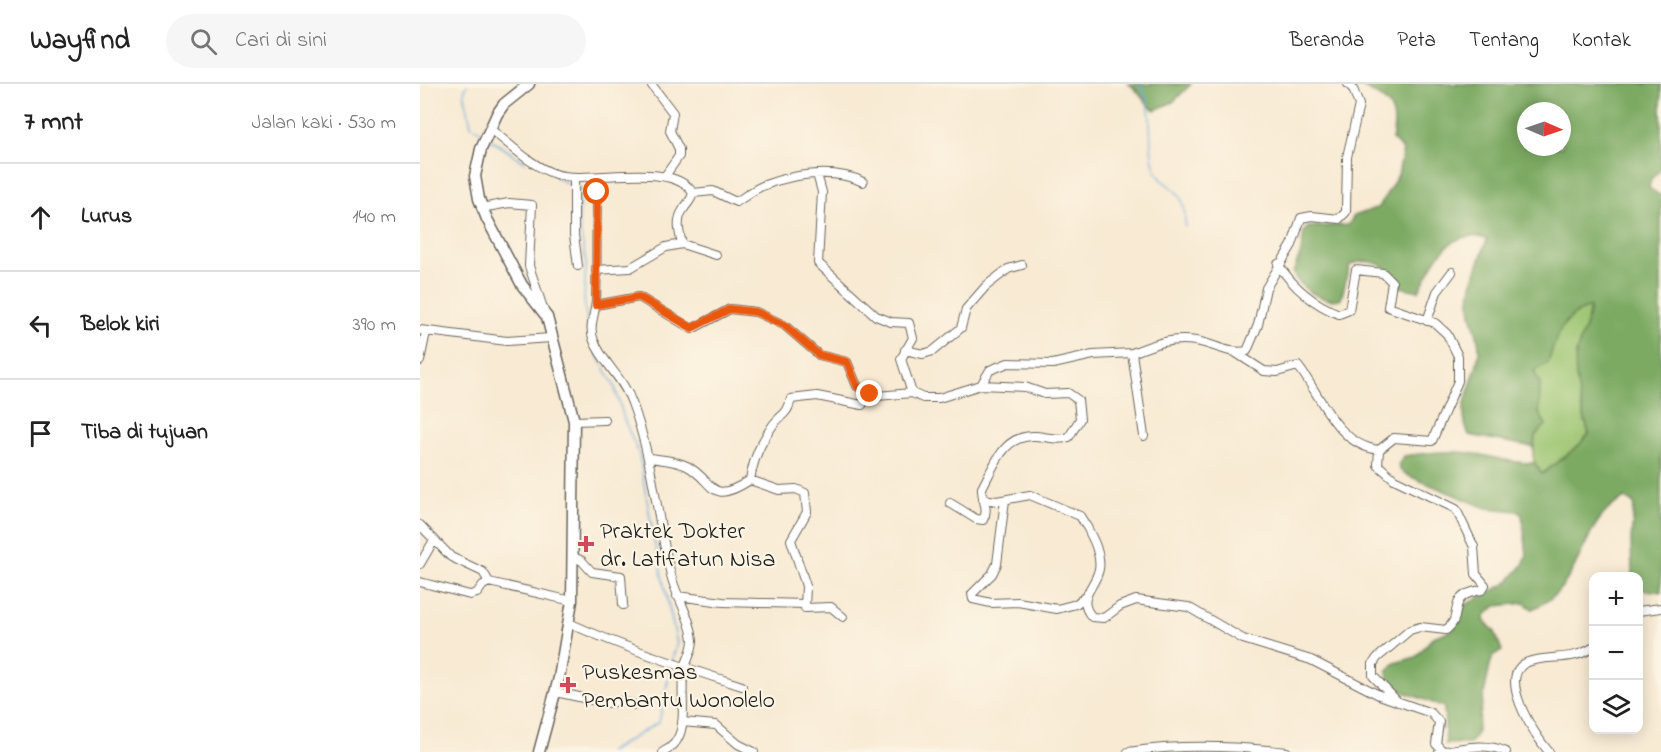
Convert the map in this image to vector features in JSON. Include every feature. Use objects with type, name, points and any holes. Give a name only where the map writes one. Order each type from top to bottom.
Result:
[{"type":"main road","points":[[529,84],[504,104],[489,130],[481,150],[476,176],[481,208],[522,285],[544,311],[574,421],[572,601],[556,692],[539,752]]},
{"type":"street","points":[[651,84],[673,113],[670,131],[680,150],[679,156],[665,176]]},
{"type":"street","points":[[1236,353],[1247,351],[1251,346],[1266,288],[1278,264],[1292,245],[1301,218],[1312,216],[1339,219],[1347,212],[1347,157],[1359,105],[1353,89],[1348,84]]},
{"type":"street","points":[[489,130],[545,170],[574,179],[665,176],[680,182],[693,193],[713,192],[736,202],[763,185],[817,174],[845,176],[862,182]]},
{"type":"street","points":[[817,174],[822,192],[818,263],[876,316],[891,322],[909,324],[913,338],[905,350],[902,365],[912,393]]},
{"type":"street","points":[[574,179],[578,266]]},
{"type":"street","points":[[591,179],[597,192],[596,305],[591,325],[594,342],[627,390],[650,458],[667,557],[677,596],[691,629],[693,642],[690,657],[684,668],[682,722],[677,742],[663,752]]},
{"type":"street","points":[[682,244],[678,224],[682,211],[690,202],[693,193]]},
{"type":"street","points":[[481,208],[509,203],[533,206],[529,266],[544,311]]},
{"type":"street","points":[[596,270],[630,268],[666,247],[682,244],[716,255]]},
{"type":"street","points":[[1278,264],[1290,282],[1326,309],[1339,314],[1349,310],[1353,275],[1356,270],[1383,273],[1392,282],[1388,303],[1391,309],[1435,323],[1447,334],[1458,356],[1460,369],[1451,403],[1432,441],[1400,437],[1379,450]]},
{"type":"street","points":[[905,350],[923,354],[933,351],[962,328],[966,309],[986,286],[1008,269],[1022,265]]},
{"type":"street","points":[[1427,321],[1437,292],[1452,272]]},
{"type":"street","points":[[596,305],[639,297],[692,328],[730,309],[762,314],[784,325],[819,355],[847,362],[857,386],[870,394],[884,396],[912,393],[923,398],[939,398],[981,385],[1024,387],[1045,394],[1068,393],[1078,400],[1081,413],[1077,427],[1070,437],[1057,439],[1031,436],[1010,443],[1001,452],[982,488],[987,511],[985,519],[981,520],[950,503]]},
{"type":"street","points":[[420,361],[423,331],[507,341],[551,339]]},
{"type":"street","points":[[981,385],[990,370],[1008,363],[1053,364],[1093,355],[1132,353],[1161,341],[1195,340],[1236,353],[1264,371],[1277,372],[1298,366],[1338,426],[1357,442],[1379,450]]},
{"type":"street","points":[[1132,353],[1143,436]]},
{"type":"street","points":[[650,458],[670,460],[687,467],[706,484],[718,490],[736,489],[750,480],[755,454],[776,421],[788,411],[791,399],[817,396],[862,405],[870,394]]},
{"type":"street","points":[[574,421],[605,420]]},
{"type":"street","points":[[1379,450],[1378,465],[1384,473],[1456,509],[1474,547],[1476,574],[1485,585],[1482,590],[1467,592],[1461,598],[1453,622],[1446,630],[1410,630],[1377,658],[1373,664],[1373,676],[1398,702]]},
{"type":"street","points":[[750,480],[779,490],[796,489],[805,493],[807,512],[791,540],[806,586],[805,604],[809,609],[831,606],[843,617]]},
{"type":"street","points":[[983,498],[1005,500],[1030,495],[1080,516],[1100,561],[1099,570],[1086,596],[1076,604],[1057,609],[1018,602],[991,603],[973,599],[972,594],[992,574],[997,564],[1005,500]]},
{"type":"street","points":[[420,525],[451,557],[483,572],[489,582]]},
{"type":"street","points":[[420,564],[434,540]]},
{"type":"street","points":[[574,557],[582,561],[592,572],[620,575],[623,605]]},
{"type":"street","points":[[420,582],[470,595],[477,593],[483,585],[489,582],[572,601]]},
{"type":"street","points":[[677,596],[723,602],[805,604]]},
{"type":"street","points":[[1086,596],[1087,611],[1098,619],[1136,600],[1188,607],[1243,639],[1311,660],[1379,695],[1438,718],[1436,744],[1441,752],[1472,747],[1499,748],[1506,752]]},
{"type":"street","points":[[1643,610],[1661,608]]},
{"type":"street","points":[[569,624],[684,668],[742,686]]},
{"type":"street","points":[[1549,752],[1531,728],[1515,692],[1515,680],[1520,668],[1531,661],[1573,657],[1589,649]]},
{"type":"street","points":[[556,692],[606,703],[621,701],[635,705]]},
{"type":"street","points":[[682,722],[716,726],[738,744],[754,752]]},
{"type":"street","points":[[1128,752],[1212,746],[1287,752]]},
{"type":"green space","points":[[1129,84],[1191,84],[1173,102],[1155,110]]},
{"type":"green space","points":[[1356,84],[1661,84],[1661,169],[1651,179],[1649,188],[1661,196],[1661,592],[1643,590],[1643,572],[1632,572],[1631,540],[1634,504],[1625,498],[1609,508],[1598,522],[1562,587],[1549,600],[1532,609],[1524,603],[1496,606],[1485,615],[1484,620],[1495,632],[1502,651],[1493,656],[1476,735],[1470,743],[1446,744],[1444,707],[1396,689],[1388,682],[1387,671],[1395,663],[1416,657],[1433,637],[1453,630],[1465,605],[1507,583],[1523,565],[1527,554],[1522,515],[1518,511],[1486,508],[1409,476],[1400,470],[1398,465],[1404,456],[1461,452],[1535,463],[1542,474],[1578,446],[1589,434],[1578,392],[1576,359],[1590,307],[1580,311],[1567,322],[1557,336],[1548,363],[1534,371],[1540,384],[1539,413],[1546,425],[1535,436],[1534,447],[1469,435],[1465,424],[1465,403],[1479,351],[1470,308],[1470,294],[1487,239],[1474,236],[1453,242],[1437,258],[1419,291],[1400,287],[1398,277],[1387,269],[1376,263],[1364,261],[1350,265],[1341,299],[1327,299],[1313,294],[1296,279],[1293,273],[1301,252],[1304,231],[1308,227],[1348,225],[1354,216],[1379,207],[1398,175],[1403,150],[1392,139],[1394,118],[1391,110],[1381,98]]},
{"type":"green space","points":[[1590,306],[1587,328],[1576,353],[1582,410],[1589,434],[1578,446],[1542,474],[1537,468],[1533,454],[1539,410],[1534,371],[1552,349],[1560,326],[1572,314]]},
{"type":"waterway","points":[[467,84],[464,92],[471,125],[483,133]]},
{"type":"waterway","points":[[1139,84],[1150,113],[1154,165],[1163,181],[1174,189],[1182,201],[1185,227]]},
{"type":"waterway","points":[[491,140],[525,162]]},
{"type":"waterway","points":[[556,178],[570,184]]},
{"type":"waterway","points":[[578,186],[580,187],[579,224],[586,263],[584,299],[588,332]]},
{"type":"waterway","points":[[596,353],[614,385],[625,422],[639,454],[654,540],[677,643],[672,661]]},
{"type":"waterway","points":[[609,752],[659,722],[671,666]]},
{"type":"place","name":"Praktek Dokter dr. Latifatun Nisa","points":[[586,544]]},
{"type":"place","name":"Puskesmas Pembantu Wonolelo","points":[[568,685]]},
{"type":"route","points":[[597,192],[596,305],[639,297],[688,328],[696,328],[724,310],[756,312],[790,329],[819,355],[847,362],[857,386],[870,394]]}]
